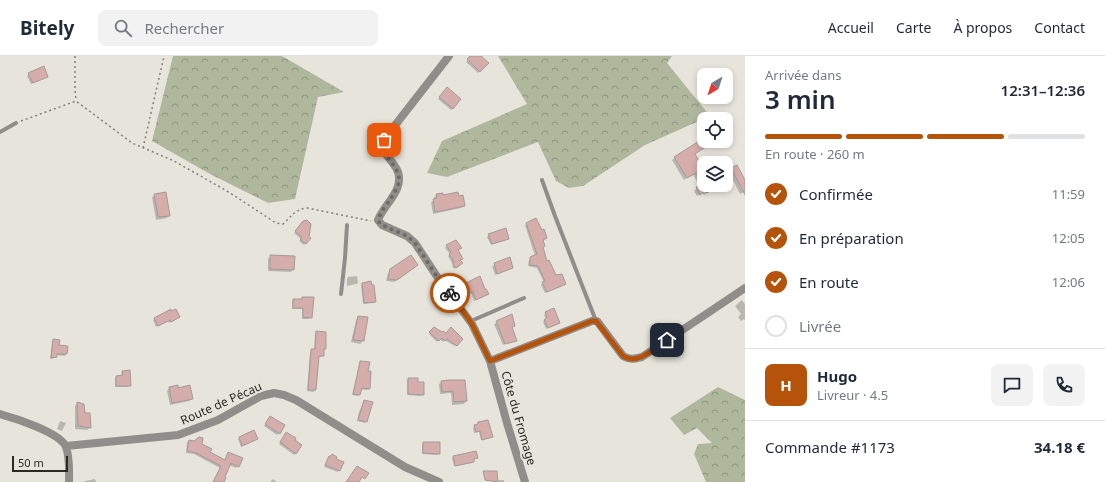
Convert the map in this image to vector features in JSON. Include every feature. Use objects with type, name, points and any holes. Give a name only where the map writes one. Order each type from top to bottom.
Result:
[{"type":"street","points":[[379,222],[381,213],[395,194],[400,181],[398,172],[381,149],[382,142],[449,56]]},
{"type":"street","name":"Côte du Fromage","points":[[379,222],[382,225],[407,236],[415,243],[436,275],[471,321],[490,361],[525,482]]},
{"type":"street","points":[[490,361],[592,321],[596,321],[623,356],[632,360],[642,357],[745,288]]},
{"type":"street","name":"Route de Pécau","points":[[66,446],[178,434],[218,420],[261,396],[278,394],[302,404],[405,467],[439,482]]},
{"type":"street","points":[[0,414],[29,422],[64,443],[68,456],[69,482]]},
{"type":"lane","points":[[0,132],[16,123]]},
{"type":"lane","points":[[542,180],[596,321]]},
{"type":"lane","points":[[340,294],[345,258],[347,225]]},
{"type":"lane","points":[[471,321],[524,298]]},
{"type":"path","points":[[75,56],[76,101]]},
{"type":"path","points":[[143,148],[164,56]]},
{"type":"path","points":[[16,123],[76,101],[85,106],[132,143],[174,161],[227,191],[279,224],[287,221],[299,209],[307,208],[379,222]]},
{"type":"green space","points":[[173,56],[282,56],[344,92],[318,97],[295,199],[268,203],[210,174],[152,141]]},
{"type":"green space","points":[[498,56],[672,56],[667,63],[697,100],[697,104],[700,104],[707,112],[697,112],[697,122],[645,145],[583,186],[569,188],[556,181],[538,142],[447,177],[427,173],[442,141],[527,104]]},
{"type":"green space","points":[[718,387],[745,400],[745,482],[706,482],[694,454],[698,444],[712,443],[697,428],[684,435],[670,418]]},
{"type":"building","points":[[470,56],[481,56],[489,63],[480,72],[467,59]]},
{"type":"building","points":[[44,66],[48,77],[33,83],[28,73]]},
{"type":"building","points":[[447,87],[461,99],[453,109],[439,97]]},
{"type":"building","points":[[697,142],[697,148],[704,148],[695,154],[697,157],[697,175],[696,173],[687,178],[674,157]]},
{"type":"building","points":[[737,165],[745,180],[745,195],[733,172],[733,167]]},
{"type":"building","points":[[166,192],[170,216],[158,217],[154,194]]},
{"type":"building","points":[[458,192],[459,196],[463,195],[465,206],[435,212],[433,199],[437,198],[436,194],[443,193],[443,195]]},
{"type":"building","points":[[536,218],[542,230],[544,229],[547,238],[543,240],[545,246],[543,247],[547,261],[549,260],[556,275],[562,274],[566,284],[547,292],[542,282],[545,281],[538,266],[530,265],[530,257],[537,254],[526,223]]},
{"type":"building","points":[[307,220],[311,224],[309,237],[311,238],[306,244],[300,239],[302,237],[295,231],[303,221]]},
{"type":"building","points":[[506,228],[509,239],[492,244],[488,234]]},
{"type":"building","points":[[456,240],[462,248],[458,250],[463,259],[460,260],[463,263],[456,268],[449,254],[451,252],[446,245]]},
{"type":"building","points":[[270,255],[295,256],[294,270],[270,269]]},
{"type":"building","points":[[411,255],[418,265],[397,280],[388,279],[390,269]]},
{"type":"building","points":[[510,257],[513,268],[497,274],[494,263]]},
{"type":"building","points":[[480,276],[485,289],[489,294],[476,300],[473,292],[469,293],[464,284]]},
{"type":"building","points":[[371,281],[372,285],[374,285],[376,302],[364,303],[362,283]]},
{"type":"building","points":[[302,297],[314,297],[312,318],[303,317],[303,308],[293,308],[293,299],[302,299]]},
{"type":"building","points":[[554,308],[560,323],[548,328],[544,320],[547,317],[545,312]]},
{"type":"building","points":[[171,309],[171,311],[176,309],[180,317],[171,322],[170,320],[158,326],[154,318]]},
{"type":"building","points":[[512,314],[515,326],[512,327],[517,341],[505,344],[496,321]]},
{"type":"building","points":[[358,316],[368,317],[364,341],[353,340]]},
{"type":"building","points":[[434,327],[446,333],[451,327],[463,339],[457,346],[447,339],[445,341],[442,338],[439,341],[429,332]]},
{"type":"building","points":[[316,331],[326,332],[326,349],[324,349],[324,356],[319,356],[316,390],[308,390],[311,349],[315,349]]},
{"type":"building","points":[[53,339],[60,340],[59,345],[68,346],[67,354],[57,354],[57,357],[51,358]]},
{"type":"building","points":[[360,361],[370,362],[368,371],[371,371],[370,389],[362,388],[360,395],[353,394]]},
{"type":"building","points":[[130,370],[131,386],[116,386],[116,376],[123,375],[122,371]]},
{"type":"building","points":[[408,378],[418,378],[418,382],[424,382],[424,395],[408,394]]},
{"type":"building","points":[[465,380],[467,401],[454,402],[453,391],[442,392],[441,381]]},
{"type":"building","points":[[178,385],[178,388],[190,385],[193,399],[172,403],[169,387]]},
{"type":"building","points":[[364,400],[373,402],[367,422],[358,420]]},
{"type":"building","points":[[77,402],[84,404],[85,413],[90,413],[91,428],[78,426]]},
{"type":"building","points":[[270,416],[285,425],[280,434],[265,424]]},
{"type":"building","points":[[488,420],[493,437],[482,440],[480,431],[476,432],[474,425],[478,424],[478,422]]},
{"type":"building","points":[[254,430],[258,439],[242,446],[239,437]]},
{"type":"building","points":[[286,432],[296,438],[295,440],[302,445],[296,454],[280,442]]},
{"type":"building","points":[[199,437],[203,438],[202,444],[212,449],[210,452],[225,460],[228,452],[243,458],[239,467],[231,463],[224,482],[213,482],[221,466],[196,453],[187,451],[189,440],[194,441]]},
{"type":"building","points":[[423,442],[440,442],[440,454],[423,453]]},
{"type":"building","points":[[476,451],[478,458],[474,459],[474,462],[455,466],[453,456]]},
{"type":"building","points":[[332,454],[337,457],[336,459],[344,462],[340,471],[325,465],[329,456]]},
{"type":"building","points":[[357,466],[369,473],[365,479],[362,477],[359,482],[346,482]]},
{"type":"building","points":[[483,471],[497,471],[498,482],[485,480]]},
{"type":"way so far","points":[[384,140],[382,142],[381,149],[398,172],[400,181],[395,194],[381,213],[378,220],[382,225],[407,236],[415,243],[450,293]]},
{"type":"route","points":[[450,293],[468,317],[490,361],[592,321],[596,321],[623,356],[627,359],[632,360],[642,357],[667,340]]}]
